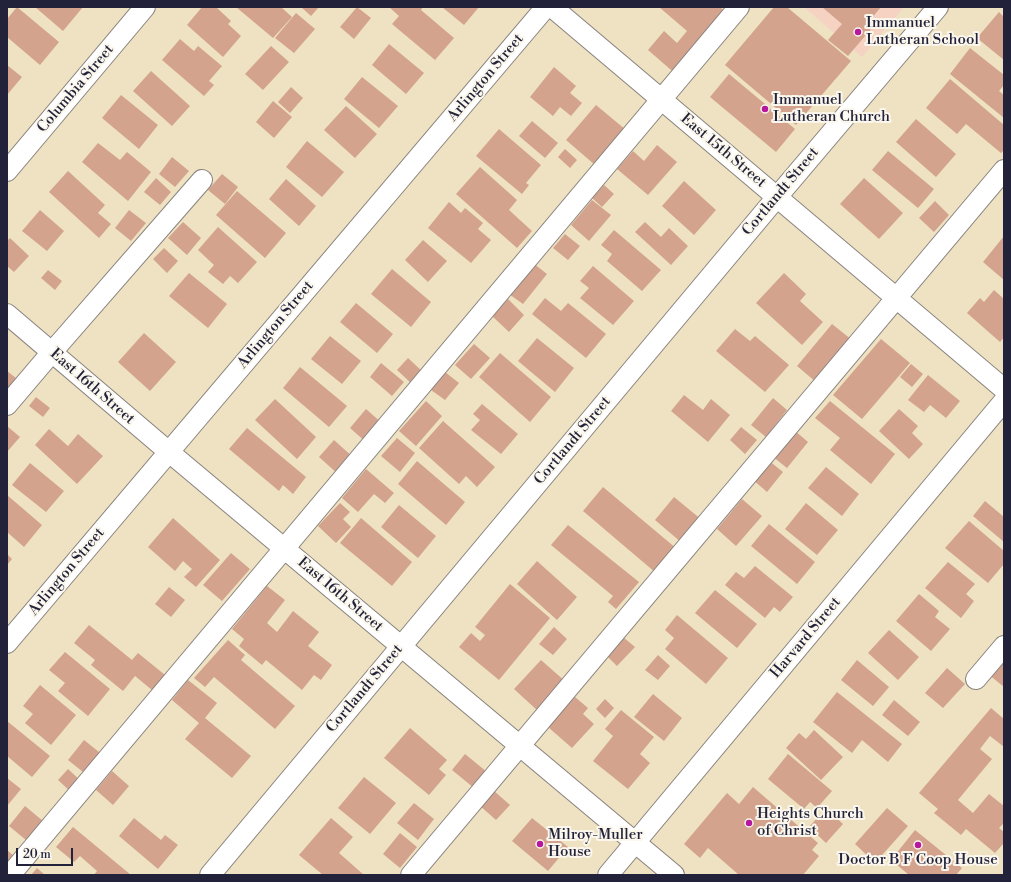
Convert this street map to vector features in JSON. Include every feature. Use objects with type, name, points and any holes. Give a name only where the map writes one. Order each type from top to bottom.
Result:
[{"type":"street","name":"Columbia Street","points":[[7,171],[145,7]]},
{"type":"street","name":"Arlington Street","points":[[7,643],[546,7]]},
{"type":"street","name":"East 15th Street","points":[[552,7],[1004,388]]},
{"type":"street","points":[[10,875],[739,7]]},
{"type":"street","name":"Cortlandt Street","points":[[210,875],[777,197],[938,7]]},
{"type":"street","points":[[411,875],[1004,170]]},
{"type":"street","points":[[7,405],[202,180]]},
{"type":"street","name":"East 16th Street","points":[[7,314],[284,549],[674,875]]},
{"type":"street","name":"Harvard Street","points":[[608,875],[1004,401]]},
{"type":"street","points":[[976,679],[1004,646]]},
{"type":"shaded area","name":"Immanuel Lutheran School","points":[[804,7],[904,7],[862,57]]},
{"type":"building","points":[[17,7],[59,42],[40,65],[7,37],[7,19]]},
{"type":"building","points":[[35,7],[83,7],[63,31]]},
{"type":"building","points":[[202,7],[216,7],[231,21],[228,24],[241,36],[223,57],[187,25]]},
{"type":"building","points":[[236,7],[281,7],[292,17],[273,38]]},
{"type":"building","points":[[319,7],[311,16],[302,8]]},
{"type":"building","points":[[357,7],[371,18],[354,39],[340,27]]},
{"type":"building","points":[[389,7],[423,7],[421,10],[454,38],[435,60],[392,24],[399,16]]},
{"type":"building","points":[[442,7],[479,7],[464,25]]},
{"type":"building","points":[[659,7],[720,7],[730,16],[678,76],[648,50],[664,31],[677,43],[687,31]]},
{"type":"building","points":[[774,7],[787,7],[851,61],[796,125],[725,65]]},
{"type":"building","points":[[822,7],[881,7],[866,25],[871,29],[848,56],[828,40],[842,24]]},
{"type":"building","points":[[999,12],[1004,17],[1004,60],[977,38]]},
{"type":"building","points":[[296,13],[315,29],[294,53],[275,38]]},
{"type":"building","points":[[180,39],[194,51],[198,46],[222,66],[209,81],[214,85],[204,96],[162,60]]},
{"type":"building","points":[[389,44],[424,73],[406,94],[372,65]]},
{"type":"building","points":[[271,46],[289,62],[263,90],[245,74]]},
{"type":"building","points":[[970,48],[1004,75],[1004,85],[999,91],[1004,95],[1004,118],[950,74]]},
{"type":"building","points":[[7,65],[22,77],[7,95]]},
{"type":"building","points":[[554,67],[576,86],[570,93],[582,103],[571,116],[560,107],[553,116],[530,97]]},
{"type":"building","points":[[151,71],[190,106],[172,126],[133,91]]},
{"type":"building","points":[[729,74],[795,129],[776,152],[710,97]]},
{"type":"building","points":[[362,77],[398,106],[379,128],[344,99]]},
{"type":"building","points":[[950,79],[1004,125],[1004,150],[1001,153],[966,124],[957,134],[926,108]]},
{"type":"building","points":[[291,87],[303,98],[290,113],[278,102]]},
{"type":"building","points":[[121,95],[158,125],[139,149],[102,118]]},
{"type":"building","points":[[273,101],[292,117],[274,138],[256,122]]},
{"type":"building","points":[[596,105],[626,130],[595,165],[566,140]]},
{"type":"building","points":[[346,106],[377,134],[355,158],[324,130]]},
{"type":"building","points":[[916,119],[956,154],[936,177],[896,142]]},
{"type":"building","points":[[532,121],[558,143],[545,158],[519,136]]},
{"type":"building","points":[[499,129],[541,165],[526,183],[529,185],[522,194],[476,156]]},
{"type":"building","points":[[307,141],[344,172],[322,197],[286,167]]},
{"type":"building","points":[[98,143],[120,160],[127,152],[151,172],[128,201],[82,162]]},
{"type":"building","points":[[657,145],[677,162],[648,195],[617,169],[633,151],[644,161]]},
{"type":"building","points":[[565,149],[577,160],[570,168],[558,157]]},
{"type":"building","points":[[888,151],[934,189],[918,208],[872,170]]},
{"type":"building","points":[[172,157],[189,171],[175,187],[159,174]]},
{"type":"building","points":[[480,167],[517,200],[509,210],[532,231],[517,248],[456,194]]},
{"type":"building","points":[[68,171],[105,205],[98,213],[111,224],[99,238],[49,192]]},
{"type":"building","points":[[222,174],[238,187],[225,204],[208,190]]},
{"type":"building","points":[[156,178],[171,192],[160,205],[144,192]]},
{"type":"building","points":[[864,178],[903,213],[879,239],[840,204]]},
{"type":"building","points":[[286,179],[316,206],[299,226],[269,199]]},
{"type":"building","points":[[684,181],[716,210],[694,235],[662,206]]},
{"type":"building","points":[[604,185],[614,194],[602,207],[592,198]]},
{"type":"building","points":[[237,191],[286,233],[265,258],[216,215]]},
{"type":"building","points":[[592,200],[611,215],[589,241],[571,225]]},
{"type":"building","points":[[935,201],[949,215],[934,232],[919,218]]},
{"type":"building","points":[[449,202],[461,213],[465,208],[483,223],[478,229],[491,240],[471,263],[428,228]]},
{"type":"building","points":[[40,210],[64,231],[47,251],[22,231]]},
{"type":"building","points":[[129,210],[146,223],[131,241],[115,228]]},
{"type":"building","points":[[183,222],[201,238],[187,255],[168,238]]},
{"type":"building","points":[[645,222],[661,237],[669,228],[688,246],[671,265],[635,232]]},
{"type":"building","points":[[218,227],[257,262],[238,283],[230,276],[223,284],[208,272],[214,265],[198,250]]},
{"type":"building","points":[[614,230],[661,270],[642,291],[607,261],[612,254],[601,245]]},
{"type":"building","points":[[565,234],[580,246],[568,260],[553,248]]},
{"type":"building","points":[[1004,236],[1004,280],[983,262]]},
{"type":"building","points":[[10,238],[29,256],[14,272],[7,266],[7,241]]},
{"type":"building","points":[[423,240],[447,261],[428,282],[405,260]]},
{"type":"building","points":[[164,248],[178,261],[167,273],[153,259]]},
{"type":"building","points":[[533,263],[547,274],[523,304],[509,294]]},
{"type":"building","points":[[593,266],[634,301],[613,325],[580,298],[589,288],[580,281]]},
{"type":"building","points":[[392,269],[431,302],[411,327],[371,294]]},
{"type":"building","points":[[48,270],[62,281],[55,290],[41,278]]},
{"type":"building","points":[[189,273],[227,304],[208,328],[169,296]]},
{"type":"building","points":[[784,273],[806,294],[800,301],[823,322],[802,345],[756,303]]},
{"type":"building","points":[[994,290],[1004,299],[1004,337],[1000,342],[967,313],[980,298],[984,302]]},
{"type":"building","points":[[545,298],[561,311],[568,303],[606,334],[586,358],[532,314]]},
{"type":"building","points":[[508,299],[524,315],[509,332],[492,316]]},
{"type":"building","points":[[356,303],[393,334],[377,353],[340,322]]},
{"type":"building","points":[[832,324],[852,340],[816,382],[797,366]]},
{"type":"building","points":[[735,329],[750,341],[755,336],[789,365],[765,392],[716,351]]},
{"type":"building","points":[[144,333],[176,362],[150,391],[118,362]]},
{"type":"building","points":[[330,336],[361,361],[342,384],[311,359]]},
{"type":"building","points":[[537,338],[574,368],[555,392],[518,361]]},
{"type":"building","points":[[881,339],[910,363],[862,419],[833,395]]},
{"type":"building","points":[[474,344],[490,358],[471,379],[455,365]]},
{"type":"building","points":[[500,353],[551,397],[530,422],[479,377]]},
{"type":"building","points":[[408,358],[424,373],[413,385],[397,370]]},
{"type":"building","points":[[381,363],[404,382],[392,396],[370,377]]},
{"type":"building","points":[[911,364],[923,374],[912,387],[900,377]]},
{"type":"building","points":[[300,367],[347,406],[329,427],[283,388]]},
{"type":"building","points":[[7,371],[16,378],[7,389]]},
{"type":"building","points":[[445,372],[459,383],[445,400],[431,390]]},
{"type":"building","points":[[928,375],[960,401],[946,418],[930,405],[924,412],[908,400]]},
{"type":"building","points":[[684,395],[703,410],[711,399],[730,415],[708,442],[671,411]]},
{"type":"building","points":[[36,397],[50,408],[43,417],[29,406]]},
{"type":"building","points":[[773,398],[787,410],[766,437],[751,425]]},
{"type":"building","points":[[275,399],[316,437],[297,459],[255,420]]},
{"type":"building","points":[[426,401],[442,416],[416,446],[399,431]]},
{"type":"building","points":[[830,401],[895,454],[871,484],[830,450],[840,438],[815,418]]},
{"type":"building","points":[[482,404],[518,434],[501,454],[471,430],[480,420],[473,414]]},
{"type":"building","points":[[366,409],[383,424],[367,443],[350,428]]},
{"type":"building","points":[[899,409],[918,426],[912,433],[923,444],[909,459],[879,431]]},
{"type":"building","points":[[443,421],[495,467],[477,487],[466,476],[459,484],[419,448]]},
{"type":"building","points":[[7,426],[20,437],[7,452]]},
{"type":"building","points":[[741,427],[757,440],[745,454],[730,440]]},
{"type":"building","points":[[247,428],[306,477],[293,494],[283,485],[279,491],[229,449]]},
{"type":"building","points":[[49,429],[68,446],[78,434],[103,456],[77,484],[35,445]]},
{"type":"building","points":[[794,430],[808,442],[787,468],[772,456]]},
{"type":"building","points":[[397,438],[415,453],[400,472],[381,456]]},
{"type":"building","points":[[334,440],[354,458],[339,475],[319,457]]},
{"type":"building","points":[[768,460],[783,472],[767,492],[752,479]]},
{"type":"building","points":[[417,461],[465,502],[446,525],[398,484]]},
{"type":"building","points":[[30,463],[64,491],[46,512],[12,485]]},
{"type":"building","points":[[826,467],[859,494],[842,516],[808,488]]},
{"type":"building","points":[[366,469],[394,493],[385,503],[374,494],[358,512],[342,498]]},
{"type":"building","points":[[603,487],[677,549],[656,573],[583,511]]},
{"type":"building","points":[[7,495],[42,525],[24,547],[7,532]]},
{"type":"building","points":[[674,497],[702,520],[682,543],[655,520]]},
{"type":"building","points":[[742,499],[762,516],[736,546],[717,529]]},
{"type":"building","points":[[985,501],[1004,517],[1004,542],[973,516]]},
{"type":"building","points":[[340,503],[350,512],[343,519],[351,527],[336,543],[318,526]]},
{"type":"building","points":[[806,503],[838,530],[817,555],[785,529]]},
{"type":"building","points":[[399,505],[436,536],[418,558],[381,527]]},
{"type":"building","points":[[173,518],[220,560],[196,587],[184,577],[192,569],[183,561],[175,571],[148,547]]},
{"type":"building","points":[[361,518],[412,562],[392,586],[340,543]]},
{"type":"building","points":[[969,521],[1004,551],[1004,564],[988,583],[945,548]]},
{"type":"building","points":[[769,524],[815,562],[797,584],[751,546]]},
{"type":"building","points":[[568,525],[639,582],[616,609],[608,602],[613,596],[551,545]]},
{"type":"building","points":[[231,553],[250,569],[222,601],[203,585]]},
{"type":"building","points":[[7,554],[12,559],[7,565]]},
{"type":"building","points":[[537,561],[577,597],[557,620],[517,584]]},
{"type":"building","points":[[948,562],[975,584],[966,594],[974,601],[961,618],[925,588]]},
{"type":"building","points":[[755,566],[793,597],[780,612],[774,607],[765,618],[725,585],[736,572],[744,578]]},
{"type":"building","points":[[510,584],[550,618],[499,680],[459,647],[471,633],[480,641],[485,635],[475,627]]},
{"type":"building","points":[[267,586],[285,600],[267,623],[277,632],[293,611],[319,632],[308,646],[332,665],[321,680],[314,675],[302,690],[266,660],[262,665],[239,646],[244,639],[232,629]]},
{"type":"building","points":[[169,587],[185,600],[171,617],[155,604]]},
{"type":"building","points":[[715,590],[757,624],[737,648],[695,613]]},
{"type":"building","points":[[919,594],[939,611],[935,617],[950,629],[931,651],[896,621]]},
{"type":"building","points":[[677,615],[728,658],[706,684],[665,649],[674,638],[665,630]]},
{"type":"building","points":[[89,625],[132,660],[138,653],[165,675],[152,690],[135,676],[123,691],[91,665],[95,660],[74,643]]},
{"type":"building","points":[[554,627],[567,639],[553,655],[539,644]]},
{"type":"building","points":[[889,630],[919,657],[898,680],[868,653]]},
{"type":"building","points":[[623,637],[635,647],[617,666],[607,656]]},
{"type":"building","points":[[228,640],[245,655],[241,660],[295,706],[275,729],[214,677],[205,687],[194,678]]},
{"type":"building","points":[[65,652],[110,689],[88,716],[58,691],[65,683],[49,670]]},
{"type":"building","points":[[658,655],[670,666],[658,680],[645,670]]},
{"type":"building","points":[[1004,657],[1004,687],[988,674]]},
{"type":"building","points":[[541,660],[566,682],[539,712],[514,689]]},
{"type":"building","points":[[857,660],[889,687],[873,706],[841,680]]},
{"type":"building","points":[[947,668],[965,684],[943,708],[925,693]]},
{"type":"building","points":[[188,680],[217,703],[205,718],[251,756],[232,778],[185,739],[199,723],[172,700]]},
{"type":"building","points":[[40,685],[76,715],[51,745],[25,723],[33,714],[23,706]]},
{"type":"building","points":[[837,692],[902,744],[888,762],[862,740],[852,753],[813,722]]},
{"type":"building","points":[[653,694],[682,718],[664,741],[634,717]]},
{"type":"building","points":[[575,697],[588,708],[583,714],[594,724],[572,748],[548,727]]},
{"type":"building","points":[[605,699],[614,708],[605,718],[596,709]]},
{"type":"building","points":[[894,700],[920,722],[908,736],[882,715]]},
{"type":"building","points":[[991,708],[1004,719],[1004,747],[990,736],[980,749],[992,759],[958,800],[973,813],[989,794],[1004,806],[1004,823],[999,828],[1004,832],[1004,843],[995,853],[966,829],[961,835],[934,813],[938,809],[919,793]]},
{"type":"building","points":[[621,710],[654,737],[640,754],[650,763],[628,789],[593,761],[613,736],[605,729]]},
{"type":"building","points":[[7,721],[50,756],[32,777],[7,756]]},
{"type":"building","points":[[410,728],[447,760],[439,769],[446,775],[429,795],[384,758]]},
{"type":"building","points":[[814,730],[843,757],[821,780],[786,748],[799,733],[806,739]]},
{"type":"building","points":[[84,740],[104,756],[88,776],[68,760]]},
{"type":"building","points":[[465,754],[487,772],[474,788],[452,770]]},
{"type":"building","points":[[788,754],[832,791],[817,808],[810,802],[804,809],[768,779]]},
{"type":"building","points":[[68,769],[82,782],[72,793],[58,780]]},
{"type":"building","points":[[112,771],[129,786],[113,805],[96,790]]},
{"type":"building","points":[[364,777],[396,803],[370,834],[338,808]]},
{"type":"building","points":[[7,778],[21,789],[7,806]]},
{"type":"building","name":"Heights Church of Christ","points":[[753,787],[818,843],[812,850],[819,856],[803,875],[739,875],[708,848],[700,858],[684,844],[727,793],[739,804]]},
{"type":"building","points":[[493,790],[510,805],[496,820],[479,805]]},
{"type":"building","points":[[414,803],[434,819],[418,840],[397,823]]},
{"type":"building","points":[[25,806],[43,821],[26,840],[9,826]]},
{"type":"building","points":[[826,808],[843,824],[826,843],[809,827]]},
{"type":"building","points":[[887,808],[908,826],[875,863],[855,844]]},
{"type":"building","points":[[134,818],[161,840],[165,835],[178,845],[158,869],[119,836]]},
{"type":"building","points":[[331,818],[353,837],[339,853],[364,875],[323,875],[299,855]]},
{"type":"building","name":"Milroy-Muller House","points":[[532,818],[568,847],[548,871],[512,841]]},
{"type":"building","points":[[73,827],[131,875],[94,875],[97,871],[80,856],[74,862],[56,847]]},
{"type":"building","name":"Doctor B F Coop House","points":[[915,830],[962,868],[956,875],[909,875],[891,860]]},
{"type":"building","points":[[400,833],[417,847],[400,868],[383,854]]},
{"type":"building","points":[[7,850],[14,856],[7,863]]},
{"type":"building","points":[[37,868],[45,875],[31,875]]},
{"type":"place","name":"Immanuel Lutheran School","points":[[858,32]]},
{"type":"place","name":"Immanuel Lutheran Church","points":[[765,109]]},
{"type":"place","name":"Heights Church of Christ","points":[[749,823]]},
{"type":"place","name":"Milroy-Muller House","points":[[540,844]]},
{"type":"place","name":"Doctor B F Coop House","points":[[918,845]]}]
